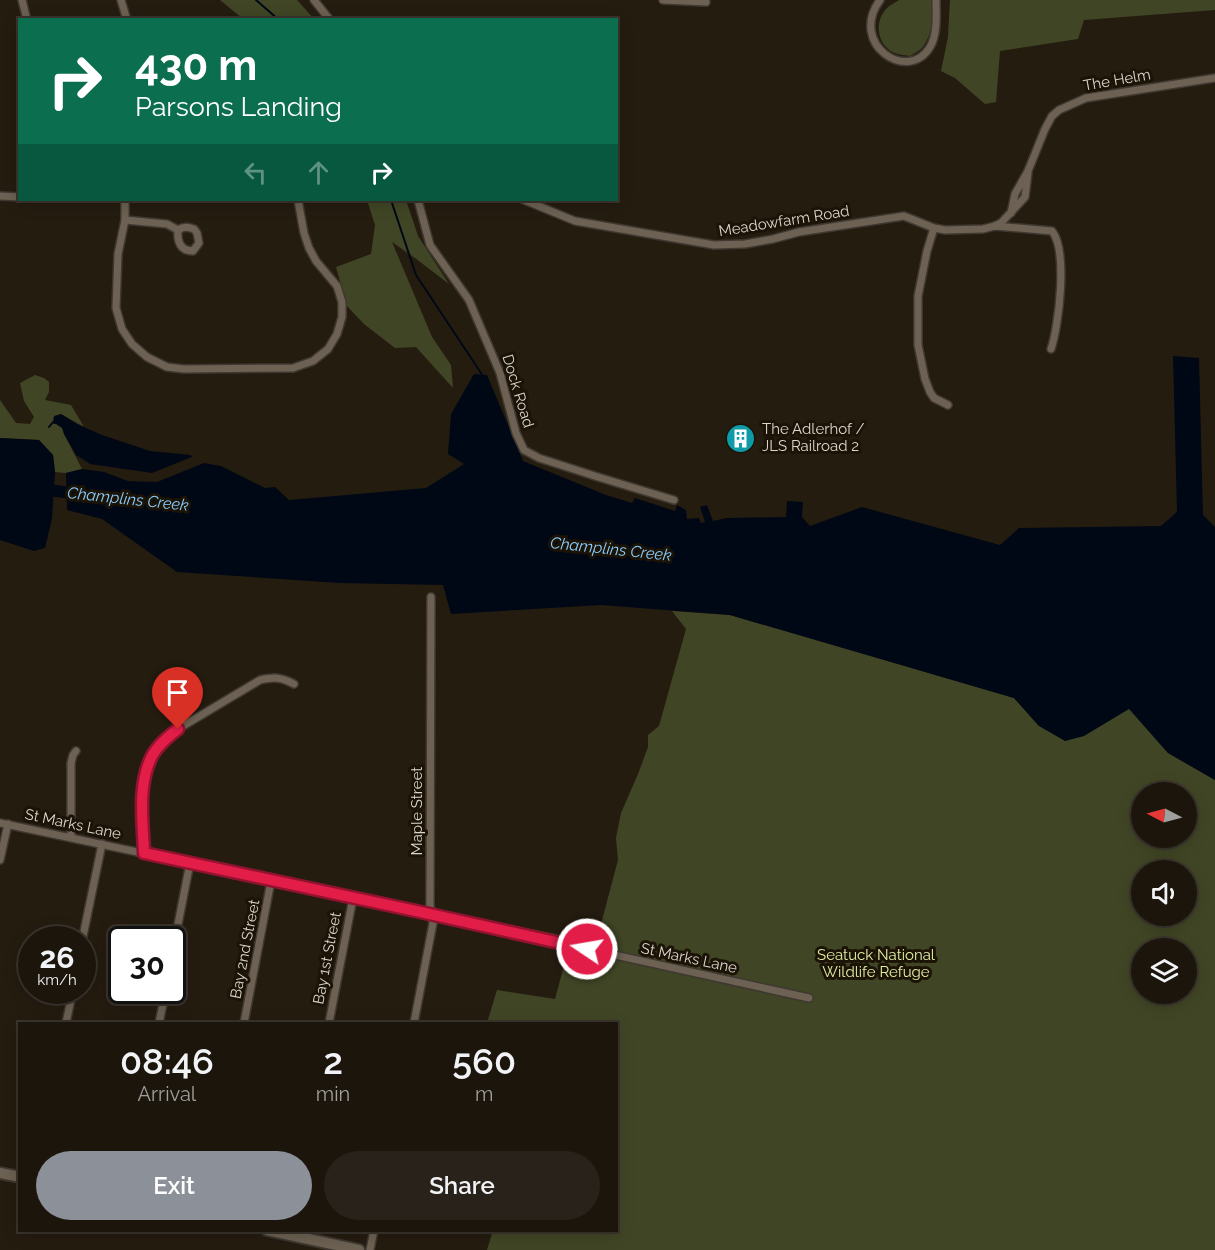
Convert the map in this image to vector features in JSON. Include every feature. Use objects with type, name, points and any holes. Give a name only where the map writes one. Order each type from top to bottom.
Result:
[{"type":"street","points":[[21,0],[26,18]]},
{"type":"street","points":[[122,0],[127,18]]},
{"type":"street","points":[[314,0],[328,18]]},
{"type":"street","points":[[663,0],[706,2]]},
{"type":"street","points":[[877,1],[873,13],[873,39],[886,56],[893,60],[909,61],[923,55],[930,48],[934,39],[936,0]]},
{"type":"street","name":"The Helm","points":[[995,226],[1001,223],[1025,197],[1028,171],[1045,129],[1052,116],[1059,110],[1086,98],[1215,78]]},
{"type":"street","points":[[0,196],[18,196]]},
{"type":"street","points":[[125,201],[125,220],[118,254],[116,308],[122,329],[132,344],[147,357],[167,367],[184,369],[293,368],[313,361],[328,349],[337,334],[342,317],[342,302],[337,286],[316,261],[309,248],[298,201]]},
{"type":"street","name":"Dock Road","points":[[418,201],[430,245],[469,300],[500,373],[516,433],[524,450],[539,458],[674,500]]},
{"type":"street","name":"Meadowfarm Road","points":[[526,201],[575,221],[714,245],[745,244],[799,232],[904,216],[945,230],[983,229],[995,226],[1052,231],[1056,236],[1060,259],[1059,318],[1051,350]]},
{"type":"street","points":[[125,220],[167,224],[178,230]]},
{"type":"street","points":[[934,228],[918,296],[918,345],[930,392],[934,398],[948,405]]},
{"type":"street","name":"Maple Street","points":[[414,1022],[433,923],[430,905],[431,597]]},
{"type":"street","points":[[144,853],[145,773],[153,755],[165,740],[178,729],[260,680],[273,677],[283,678],[294,684]]},
{"type":"street","points":[[71,837],[71,763],[76,751]]},
{"type":"street","points":[[0,860],[4,823]]},
{"type":"street","name":"St Marks Lane","points":[[4,823],[809,998]]},
{"type":"street","points":[[85,926],[102,844]]},
{"type":"street","points":[[178,926],[190,863]]},
{"type":"street","name":"Bay 2nd Street","points":[[244,1022],[272,881]]},
{"type":"street","name":"Bay 1st Street","points":[[329,1022],[353,898]]},
{"type":"street","points":[[66,1022],[70,1004]]},
{"type":"street","points":[[159,1022],[163,1004]]},
{"type":"street","points":[[0,1173],[18,1177]]},
{"type":"street","points":[[288,1232],[359,1250]]},
{"type":"street","points":[[370,1250],[374,1232]]},
{"type":"green space","points":[[220,0],[297,0],[313,18],[242,18]]},
{"type":"green space","points":[[899,0],[932,0],[933,5],[933,18],[928,38],[922,48],[910,56],[889,50],[883,44],[879,33],[879,23],[883,12]]},
{"type":"green space","points":[[950,0],[1215,0],[1215,10],[1084,20],[1078,39],[1000,51],[996,102],[985,104],[955,78],[941,71],[948,37]]},
{"type":"green space","points":[[367,201],[406,201],[418,236],[449,284],[392,242],[432,337],[451,365],[453,388],[416,347],[395,348],[364,324],[347,306],[336,267],[371,254],[375,225]]},
{"type":"green space","points":[[35,375],[49,382],[49,392],[45,400],[71,405],[84,427],[61,414],[64,434],[82,469],[66,473],[55,472],[53,455],[39,440],[0,438],[0,400],[16,423],[30,424],[34,417],[24,401],[20,383]]},
{"type":"green space","name":"Seatuck National Wildlife Refuge","points":[[672,611],[730,615],[1014,698],[1039,726],[1123,712],[1129,708],[1168,753],[1215,780],[1215,1250],[487,1250],[492,1232],[618,1232],[618,1022],[487,1022],[497,990],[555,999],[569,947],[435,916],[430,908],[599,943],[597,939],[618,860],[616,838],[621,813],[648,747],[648,735],[659,726],[686,629]]},
{"type":"water","points":[[1173,356],[1199,358],[1203,515],[1215,527],[1215,780],[1168,753],[1129,709],[1084,736],[1065,741],[1039,726],[1014,698],[730,615],[601,605],[451,614],[443,585],[339,583],[177,572],[102,519],[67,510],[66,473],[82,469],[104,472],[128,481],[157,482],[204,463],[221,466],[265,488],[275,487],[289,500],[426,488],[464,464],[448,454],[451,414],[474,374],[487,375],[523,461],[606,495],[632,503],[635,498],[675,511],[677,505],[686,510],[687,519],[699,518],[701,523],[705,522],[700,507],[707,505],[713,521],[727,518],[786,517],[787,501],[803,502],[802,517],[810,526],[862,507],[1000,545],[1019,528],[1161,526],[1177,512]]},
{"type":"water","points":[[61,414],[102,435],[150,451],[191,455],[192,457],[152,473],[90,464],[76,455],[62,428],[53,422],[54,416]]},
{"type":"water","points":[[0,438],[39,440],[53,455],[55,472],[52,519],[45,548],[34,551],[0,540]]},
{"type":"waterway","points":[[256,0],[277,18]]},
{"type":"waterway","points":[[391,201],[416,275],[483,376]]},
{"type":"waterway","points":[[49,427],[53,422],[55,423]]},
{"type":"waterway","name":"Champlins Creek","points":[[39,489],[81,494]]},
{"type":"place","name":"The Adlerhof / JLS Railroad 2","points":[[741,438]]},
{"type":"route","points":[[178,729],[153,755],[145,773],[144,853],[587,949]]}]
